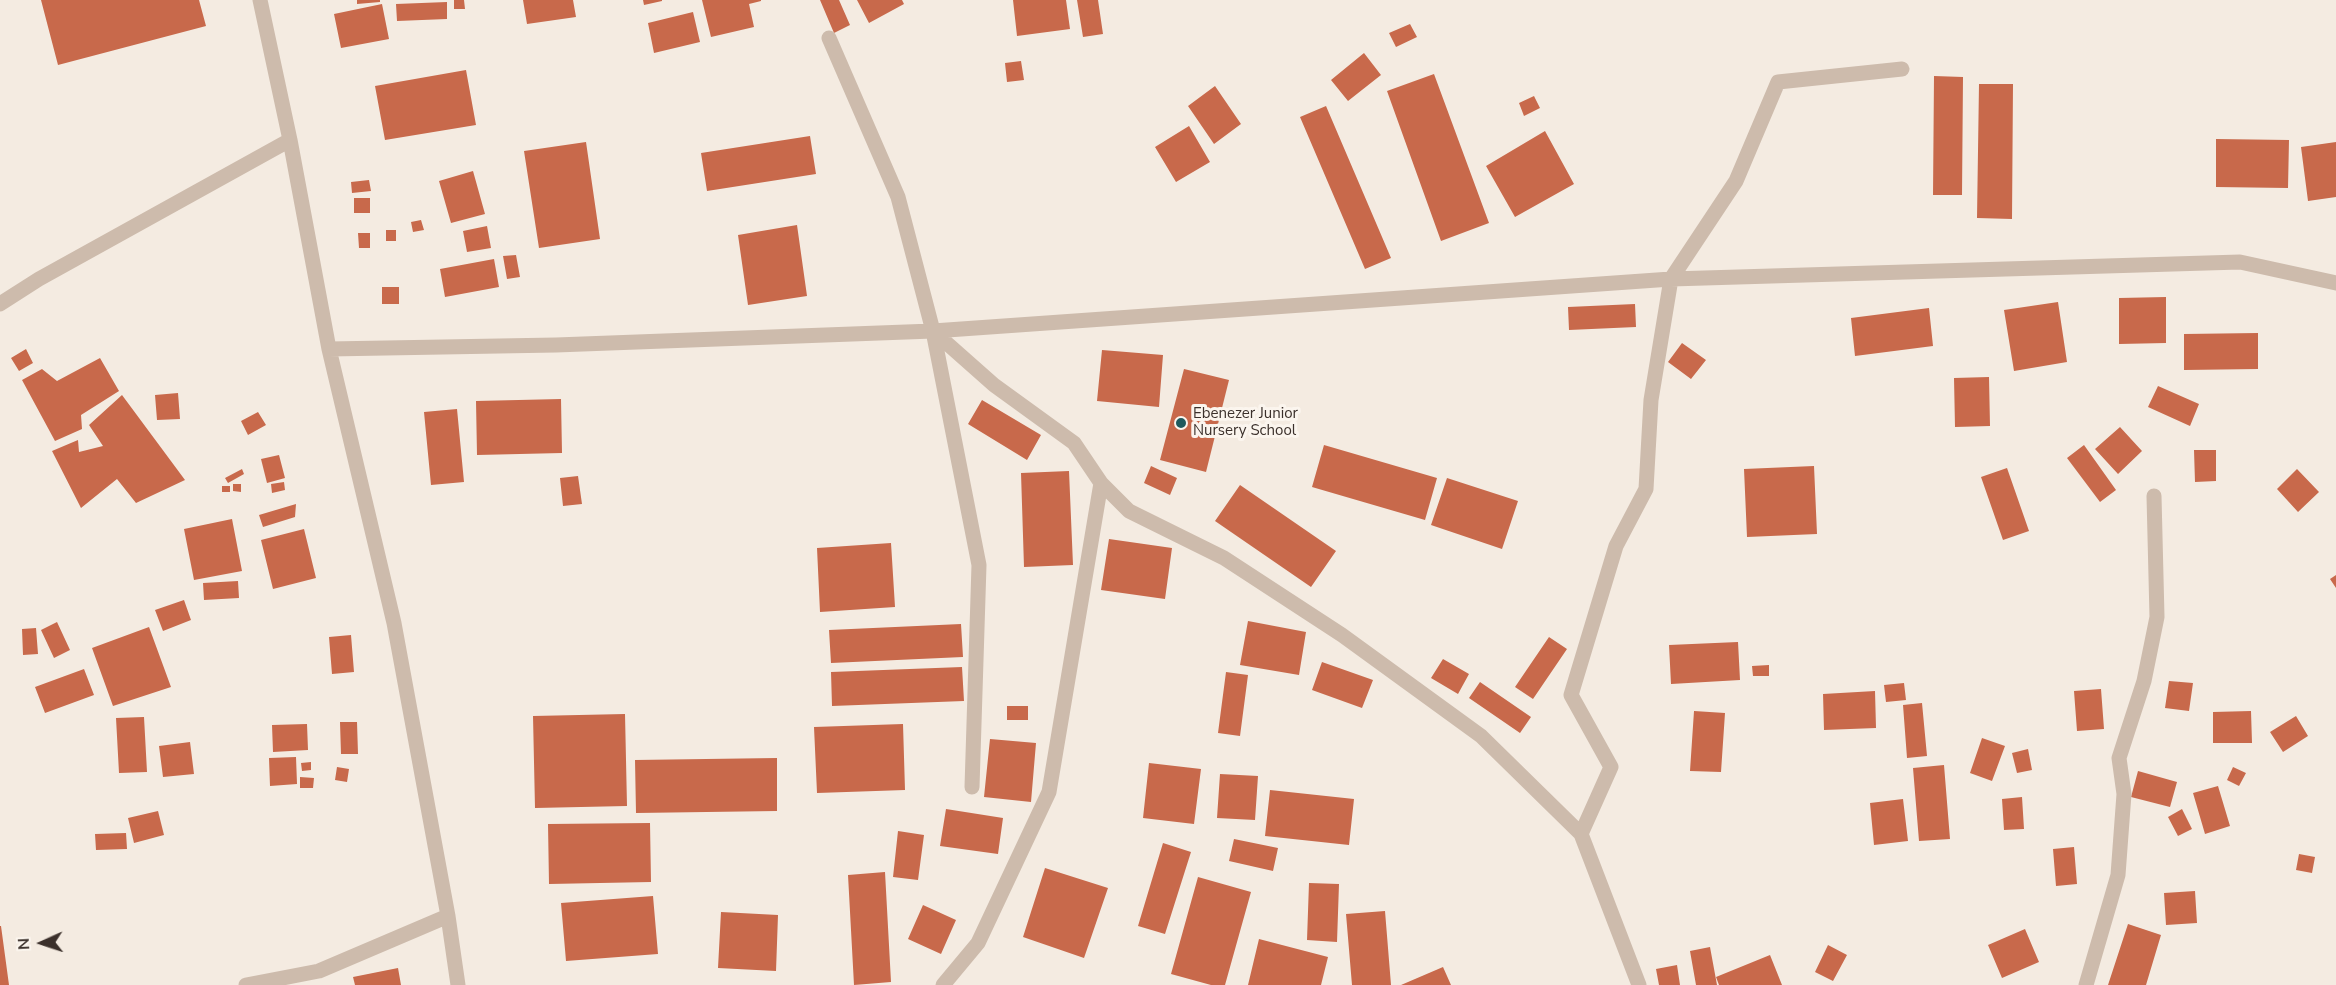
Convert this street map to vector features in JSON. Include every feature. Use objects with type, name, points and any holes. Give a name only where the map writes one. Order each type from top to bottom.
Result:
[{"type":"street","points":[[260,0],[290,140],[329,349],[394,623],[448,916],[458,985]]},
{"type":"street","points":[[829,38],[898,197],[933,331],[979,565],[972,787]]},
{"type":"street","points":[[1581,834],[1611,767],[1571,695],[1616,546],[1646,489],[1651,400],[1671,279],[1736,181],[1778,82],[1902,69]]},
{"type":"street","points":[[0,304],[39,279],[290,140]]},
{"type":"street","points":[[329,349],[556,345],[933,331],[1671,279],[2240,262],[2336,283]]},
{"type":"street","points":[[933,331],[994,385],[1074,443],[1101,483],[1129,511],[1234,565],[1342,634],[1481,736],[1581,834],[1639,985]]},
{"type":"street","points":[[943,985],[978,943],[1049,792],[1101,483]]},
{"type":"street","points":[[2086,985],[2118,875],[2124,794],[2119,758],[2144,681],[2157,617],[2154,496]]},
{"type":"street","points":[[246,985],[319,971],[448,916]]},
{"type":"building","points":[[41,0],[199,0],[206,26],[58,65]]},
{"type":"building","points":[[357,0],[380,0],[380,2],[357,4]]},
{"type":"building","points":[[454,0],[464,0],[465,9],[454,9]]},
{"type":"building","points":[[523,0],[573,0],[576,17],[527,24]]},
{"type":"building","points":[[643,0],[662,0],[662,1],[644,5]]},
{"type":"building","points":[[702,0],[761,1],[749,4],[754,27],[711,37]]},
{"type":"building","points":[[820,0],[839,0],[850,25],[834,33]]},
{"type":"building","points":[[857,0],[902,0],[904,4],[869,23]]},
{"type":"building","points":[[1013,0],[1066,0],[1070,29],[1017,36]]},
{"type":"building","points":[[1077,0],[1098,0],[1103,34],[1083,37]]},
{"type":"building","points":[[447,2],[447,19],[397,21],[396,4]]},
{"type":"building","points":[[382,4],[389,39],[341,48],[334,14]]},
{"type":"building","points":[[693,12],[700,42],[654,53],[648,23]]},
{"type":"building","points":[[1410,24],[1417,37],[1396,47],[1389,33]]},
{"type":"building","points":[[1364,53],[1381,75],[1348,101],[1331,80]]},
{"type":"building","points":[[1021,61],[1024,80],[1007,82],[1005,63]]},
{"type":"building","points":[[466,70],[476,125],[385,140],[375,86]]},
{"type":"building","points":[[1434,74],[1489,223],[1441,241],[1387,91]]},
{"type":"building","points":[[1934,76],[1963,77],[1962,195],[1933,195]]},
{"type":"building","points":[[1979,84],[2013,84],[2012,219],[1977,218]]},
{"type":"building","points":[[1215,86],[1241,124],[1214,144],[1188,106]]},
{"type":"building","points":[[1534,96],[1540,108],[1524,116],[1519,103]]},
{"type":"building","points":[[1326,106],[1391,258],[1365,269],[1300,117]]},
{"type":"building","points":[[1189,126],[1210,162],[1176,182],[1155,147]]},
{"type":"building","points":[[1545,131],[1574,184],[1515,217],[1486,166]]},
{"type":"building","points":[[810,136],[816,174],[707,191],[701,153]]},
{"type":"building","points":[[2216,139],[2289,140],[2288,188],[2216,187]]},
{"type":"building","points":[[586,142],[600,239],[539,248],[524,151]]},
{"type":"building","points":[[2336,142],[2336,197],[2308,201],[2301,147]]},
{"type":"building","points":[[473,171],[485,214],[451,223],[439,181]]},
{"type":"building","points":[[369,180],[371,191],[352,193],[351,182]]},
{"type":"building","points":[[354,198],[370,198],[370,213],[354,213]]},
{"type":"building","points":[[421,220],[424,230],[413,232],[411,222]]},
{"type":"building","points":[[797,225],[807,296],[748,305],[738,235]]},
{"type":"building","points":[[487,226],[491,248],[467,252],[463,231]]},
{"type":"building","points":[[386,230],[396,230],[396,241],[386,241]]},
{"type":"building","points":[[358,233],[370,233],[370,248],[359,248]]},
{"type":"building","points":[[516,255],[520,277],[507,279],[503,256]]},
{"type":"building","points":[[494,259],[499,287],[445,297],[440,269]]},
{"type":"building","points":[[382,287],[399,287],[399,304],[382,304]]},
{"type":"building","points":[[2166,297],[2166,343],[2119,344],[2119,298]]},
{"type":"building","points":[[2058,302],[2067,362],[2014,371],[2004,310]]},
{"type":"building","points":[[1635,304],[1636,327],[1569,330],[1568,307]]},
{"type":"building","points":[[1929,308],[1933,346],[1855,356],[1851,318]]},
{"type":"building","points":[[2258,333],[2258,369],[2184,370],[2184,334]]},
{"type":"building","points":[[1682,343],[1706,360],[1691,379],[1668,362]]},
{"type":"building","points":[[26,349],[33,363],[19,371],[11,358]]},
{"type":"building","points":[[1102,350],[1163,355],[1159,407],[1097,401]]},
{"type":"building","points":[[100,358],[119,391],[81,415],[82,429],[55,441],[22,380],[42,369],[57,381]]},
{"type":"building","points":[[1184,369],[1229,380],[1206,472],[1160,460]]},
{"type":"building","points":[[1989,377],[1990,426],[1955,427],[1954,378]]},
{"type":"building","points":[[2158,386],[2199,404],[2190,426],[2148,407]]},
{"type":"building","points":[[178,393],[180,419],[157,420],[155,395]]},
{"type":"building","points":[[122,395],[185,480],[136,503],[117,479],[81,508],[52,451],[78,440],[79,452],[103,446],[89,425]]},
{"type":"building","points":[[561,399],[562,453],[477,455],[476,401]]},
{"type":"building","points":[[982,400],[1041,435],[1027,460],[968,424]]},
{"type":"building","points":[[457,409],[464,482],[431,485],[424,412]]},
{"type":"building","points":[[258,412],[266,425],[248,435],[241,421]]},
{"type":"building","points":[[2120,427],[2142,451],[2118,474],[2095,449]]},
{"type":"building","points":[[1324,445],[1437,478],[1425,520],[1312,487]]},
{"type":"building","points":[[2084,445],[2116,490],[2100,502],[2067,458]]},
{"type":"building","points":[[2194,450],[2216,450],[2216,481],[2195,482]]},
{"type":"building","points":[[279,455],[285,478],[267,483],[261,459]]},
{"type":"building","points":[[1151,466],[1177,478],[1170,495],[1144,483]]},
{"type":"building","points":[[1814,466],[1817,534],[1747,537],[1744,469]]},
{"type":"building","points":[[2007,468],[2029,531],[2003,540],[1981,477]]},
{"type":"building","points":[[242,469],[244,474],[228,483],[225,478]]},
{"type":"building","points":[[2297,469],[2319,492],[2298,512],[2277,489]]},
{"type":"building","points":[[1069,471],[1073,565],[1024,567],[1021,473]]},
{"type":"building","points":[[578,476],[582,504],[563,506],[560,478]]},
{"type":"building","points":[[1447,478],[1518,501],[1502,549],[1431,525]]},
{"type":"building","points":[[284,482],[285,490],[272,493],[271,484]]},
{"type":"building","points":[[233,484],[241,484],[241,492],[233,491]]},
{"type":"building","points":[[1240,485],[1336,551],[1311,587],[1215,521]]},
{"type":"building","points":[[222,486],[230,486],[230,492],[222,492]]},
{"type":"building","points":[[296,504],[295,517],[263,527],[259,515]]},
{"type":"building","points":[[232,519],[242,571],[194,580],[184,529]]},
{"type":"building","points":[[304,529],[316,578],[273,589],[261,540]]},
{"type":"building","points":[[1109,539],[1172,548],[1165,599],[1101,590]]},
{"type":"building","points":[[891,543],[895,607],[820,612],[817,548]]},
{"type":"building","points":[[2336,575],[2336,588],[2330,579]]},
{"type":"building","points":[[238,581],[239,598],[204,600],[203,583]]},
{"type":"building","points":[[184,600],[191,620],[163,631],[155,610]]},
{"type":"building","points":[[1248,621],[1306,632],[1299,675],[1240,665]]},
{"type":"building","points":[[57,622],[70,650],[54,658],[41,630]]},
{"type":"building","points":[[961,624],[963,657],[831,663],[829,630]]},
{"type":"building","points":[[149,627],[171,687],[113,706],[92,648]]},
{"type":"building","points":[[36,628],[38,654],[23,655],[22,629]]},
{"type":"building","points":[[351,635],[354,672],[332,674],[329,637]]},
{"type":"building","points":[[1549,637],[1567,649],[1533,699],[1515,687]]},
{"type":"building","points":[[1738,642],[1740,680],[1671,684],[1669,645]]},
{"type":"building","points":[[1443,659],[1469,674],[1458,694],[1431,678]]},
{"type":"building","points":[[1322,662],[1373,680],[1362,708],[1312,690]]},
{"type":"building","points":[[1769,665],[1769,676],[1753,676],[1752,666]]},
{"type":"building","points":[[962,667],[964,701],[832,706],[831,672]]},
{"type":"building","points":[[84,669],[94,695],[45,713],[35,687]]},
{"type":"building","points":[[1226,672],[1248,675],[1240,736],[1218,733]]},
{"type":"building","points":[[2169,681],[2193,683],[2189,711],[2165,708]]},
{"type":"building","points":[[1480,682],[1531,717],[1520,733],[1469,698]]},
{"type":"building","points":[[1904,683],[1906,700],[1886,702],[1884,685]]},
{"type":"building","points":[[2101,689],[2104,729],[2077,731],[2074,691]]},
{"type":"building","points":[[1875,691],[1876,728],[1824,730],[1823,694]]},
{"type":"building","points":[[1922,703],[1927,756],[1907,758],[1903,705]]},
{"type":"building","points":[[1007,706],[1028,706],[1028,720],[1007,720]]},
{"type":"building","points":[[1694,711],[1725,713],[1721,772],[1690,771]]},
{"type":"building","points":[[2251,711],[2252,743],[2213,743],[2213,712]]},
{"type":"building","points":[[625,714],[627,806],[535,808],[533,716]]},
{"type":"building","points":[[2296,716],[2308,736],[2283,752],[2270,732]]},
{"type":"building","points":[[144,717],[147,772],[119,773],[116,718]]},
{"type":"building","points":[[340,722],[357,722],[358,754],[341,754]]},
{"type":"building","points":[[307,724],[308,750],[273,752],[272,725]]},
{"type":"building","points":[[903,724],[905,790],[817,793],[814,727]]},
{"type":"building","points":[[1982,738],[2005,746],[1992,781],[1970,773]]},
{"type":"building","points":[[990,739],[1036,743],[1031,802],[984,797]]},
{"type":"building","points":[[190,742],[194,774],[163,777],[159,746]]},
{"type":"building","points":[[2028,749],[2032,770],[2017,773],[2012,753]]},
{"type":"building","points":[[296,757],[297,784],[270,786],[269,758]]},
{"type":"building","points":[[777,758],[777,811],[636,813],[635,760]]},
{"type":"building","points":[[311,762],[311,770],[302,771],[301,763]]},
{"type":"building","points":[[1149,763],[1201,769],[1194,824],[1143,818]]},
{"type":"building","points":[[1944,765],[1950,839],[1919,841],[1913,768]]},
{"type":"building","points":[[337,767],[349,769],[347,782],[335,780]]},
{"type":"building","points":[[2233,767],[2246,773],[2239,786],[2227,780]]},
{"type":"building","points":[[2138,771],[2177,782],[2170,807],[2131,797]]},
{"type":"building","points":[[1220,774],[1258,776],[1255,820],[1217,818]]},
{"type":"building","points":[[300,777],[314,778],[313,788],[300,788]]},
{"type":"building","points":[[2218,786],[2230,826],[2205,834],[2193,793]]},
{"type":"building","points":[[1270,790],[1354,799],[1349,845],[1265,836]]},
{"type":"building","points":[[2022,797],[2024,829],[2004,830],[2002,799]]},
{"type":"building","points":[[1903,799],[1908,841],[1874,845],[1870,803]]},
{"type":"building","points":[[946,809],[1003,818],[998,854],[940,846]]},
{"type":"building","points":[[2182,809],[2192,829],[2178,836],[2168,817]]},
{"type":"building","points":[[158,811],[164,835],[134,843],[128,818]]},
{"type":"building","points":[[650,823],[651,882],[549,884],[548,824]]},
{"type":"building","points":[[898,831],[924,835],[918,880],[893,877]]},
{"type":"building","points":[[126,833],[127,849],[96,850],[95,834]]},
{"type":"building","points":[[1234,839],[1278,848],[1273,871],[1229,861]]},
{"type":"building","points":[[1163,843],[1191,852],[1165,934],[1138,926]]},
{"type":"building","points":[[2074,847],[2077,884],[2056,886],[2053,849]]},
{"type":"building","points":[[2299,854],[2315,857],[2312,873],[2296,870]]},
{"type":"building","points":[[1045,868],[1108,888],[1084,958],[1023,937]]},
{"type":"building","points":[[885,872],[891,982],[854,985],[848,875]]},
{"type":"building","points":[[1198,877],[1251,892],[1225,985],[1211,985],[1171,974]]},
{"type":"building","points":[[1309,883],[1339,884],[1337,942],[1307,940]]},
{"type":"building","points":[[2195,891],[2197,923],[2166,925],[2164,893]]},
{"type":"building","points":[[653,896],[658,954],[566,961],[561,903]]},
{"type":"building","points":[[923,905],[956,920],[941,954],[908,939]]},
{"type":"building","points":[[1385,911],[1391,985],[1352,985],[1346,914]]},
{"type":"building","points":[[721,912],[778,915],[776,971],[718,968]]},
{"type":"building","points":[[2128,924],[2161,935],[2146,985],[2108,985]]},
{"type":"building","points":[[1,926],[9,985],[0,985]]},
{"type":"building","points":[[2025,929],[2039,962],[2002,978],[1988,945]]},
{"type":"building","points":[[1259,939],[1328,957],[1321,985],[1248,985]]},
{"type":"building","points":[[1828,945],[1847,955],[1833,981],[1815,972]]},
{"type":"building","points":[[1710,947],[1717,985],[1696,985],[1690,951]]},
{"type":"building","points":[[1770,955],[1782,985],[1719,985],[1716,977]]},
{"type":"building","points":[[1677,965],[1680,985],[1659,985],[1656,969]]},
{"type":"building","points":[[1443,967],[1451,985],[1401,985]]},
{"type":"building","points":[[398,968],[401,985],[355,985],[353,977]]},
{"type":"place","name":"Ebenezer Junior Nursery School","points":[[1181,423]]}]
